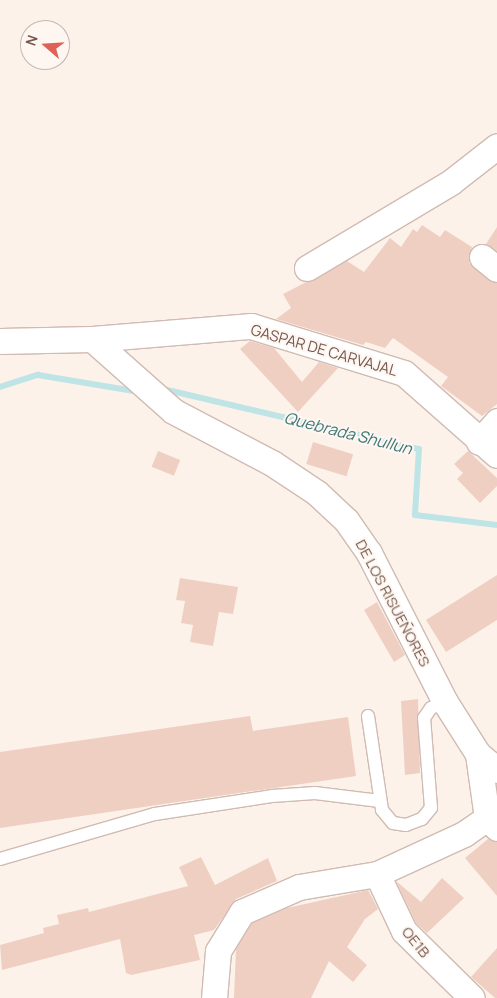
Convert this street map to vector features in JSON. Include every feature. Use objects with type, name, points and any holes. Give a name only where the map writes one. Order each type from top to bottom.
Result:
[{"type":"street","points":[[307,268],[436,191],[497,146]]},
{"type":"street","name":"GASPAR DE CARVAJAL","points":[[0,341],[92,340],[251,326],[404,374],[488,448]]},
{"type":"street","name":"DE LOS RISUEÑORES","points":[[92,340],[173,411],[272,463],[317,493],[346,520],[369,553],[445,702],[478,754],[497,770]]},
{"type":"street","points":[[488,448],[497,421]]},
{"type":"street","points":[[214,998],[218,951],[242,912],[299,887],[377,874],[492,823],[478,754]]},
{"type":"street","name":"OE1B","points":[[377,874],[404,931],[472,998]]},
{"type":"lane","points":[[368,716],[380,801],[393,823],[406,825],[422,819],[432,808],[424,718],[431,708],[445,702]]},
{"type":"lane","points":[[0,859],[155,814],[272,796],[315,793],[380,801]]},
{"type":"building","points":[[422,225],[440,237],[445,230],[472,247],[469,263],[497,283],[497,404],[482,416],[441,386],[448,377],[393,338],[385,348],[366,342],[363,345],[276,319],[291,308],[283,294],[347,261],[364,272],[390,238],[401,247],[413,229],[417,232]]},
{"type":"building","points":[[497,227],[497,251],[486,244]]},
{"type":"building","points":[[250,341],[274,348],[302,382],[319,362],[338,368],[298,412],[240,349]]},
{"type":"building","points":[[313,442],[353,454],[346,476],[306,464]]},
{"type":"building","points":[[158,451],[180,460],[174,476],[152,467]]},
{"type":"building","points":[[468,451],[497,478],[497,486],[480,503],[457,479],[463,473],[454,464]]},
{"type":"building","points":[[497,575],[497,620],[446,652],[426,620]]},
{"type":"building","points":[[180,578],[238,587],[233,614],[219,612],[213,646],[190,642],[193,625],[181,623],[185,601],[176,600]]},
{"type":"building","points":[[377,602],[405,655],[394,662],[364,610]]},
{"type":"building","points":[[418,699],[420,773],[405,775],[401,701]]},
{"type":"building","points":[[250,716],[253,731],[348,717],[356,776],[0,828],[0,752]]},
{"type":"building","points":[[488,839],[497,842],[497,896],[465,858]]},
{"type":"building","points":[[201,857],[215,885],[268,858],[277,881],[236,899],[214,930],[194,935],[200,960],[131,975],[126,973],[120,939],[2,970],[0,945],[44,933],[43,928],[59,924],[57,915],[88,908],[89,912],[188,886],[179,867]]},
{"type":"building","points":[[442,878],[464,898],[427,933],[416,923],[396,881],[421,902]]},
{"type":"building","points":[[368,890],[378,909],[365,919],[347,947],[367,965],[353,982],[329,961],[311,998],[234,998],[236,949],[252,923],[287,908]]},
{"type":"building","points":[[497,948],[497,998],[495,998],[471,977]]},
{"type":"waterway","name":"Quebrada Shullun","points":[[0,387],[38,375],[134,391]]},
{"type":"waterway","name":"Quebrada Shullun","points":[[163,389],[419,449],[415,515],[497,525]]}]
